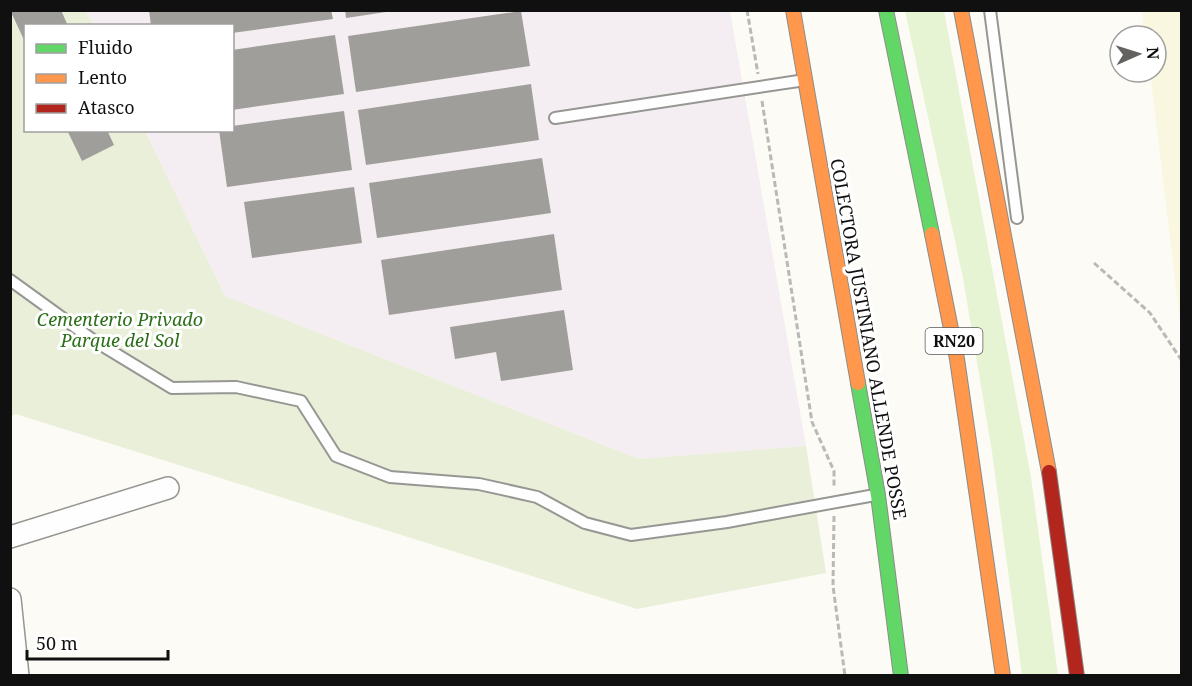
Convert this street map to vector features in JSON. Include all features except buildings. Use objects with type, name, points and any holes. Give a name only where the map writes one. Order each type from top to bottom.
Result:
[{"type":"main road","name":"COLECTORA JUSTINIANO ALLENDE POSSE","points":[[793,10],[878,495],[901,675]]},
{"type":"main road","name":"RN20","points":[[886,10],[957,359],[1003,675]]},
{"type":"main road","points":[[961,10],[1048,468],[1077,675]]},
{"type":"street","points":[[10,537],[168,488]]},
{"type":"street","points":[[10,599],[18,675]]},
{"type":"lane","points":[[990,10],[1018,234]]},
{"type":"lane","points":[[555,118],[760,85],[805,80]]},
{"type":"lane","points":[[1023,269],[1048,468]]},
{"type":"lane","points":[[10,280],[93,340],[171,388],[236,387],[301,401],[336,456],[390,477],[479,484],[537,497],[585,523],[631,535],[834,504],[878,495]]},
{"type":"path","points":[[747,10],[812,422],[834,471],[833,586],[845,675]]},
{"type":"path","points":[[1094,263],[1150,313],[1182,361]]},
{"type":"shaded area","points":[[86,11],[730,11],[806,446],[639,459],[225,296],[145,132],[234,132],[234,24],[92,24]]},
{"type":"shaded area","points":[[1142,11],[1181,11],[1181,328],[1151,84],[1168,84],[1168,24],[1144,24]]},
{"type":"green space","name":"Cementerio Privado Parque del Sol","points":[[11,11],[86,11],[92,24],[24,24],[24,132],[145,132],[225,296],[639,459],[806,446],[826,573],[637,609],[16,414],[11,416]]},
{"type":"green space","points":[[905,11],[944,11],[1031,477],[1058,675],[1022,675],[992,452],[963,278]]},
{"type":"traffic: fast","points":[[886,10],[932,234]]},
{"type":"traffic: fast","points":[[858,383],[878,495],[901,676]]},
{"type":"traffic: slow","points":[[793,10],[858,383]]},
{"type":"traffic: slow","points":[[961,10],[1049,472]]},
{"type":"traffic: slow","points":[[932,234],[957,359],[1003,676]]},
{"type":"traffic: jam","points":[[1049,472],[1077,676]]}]
